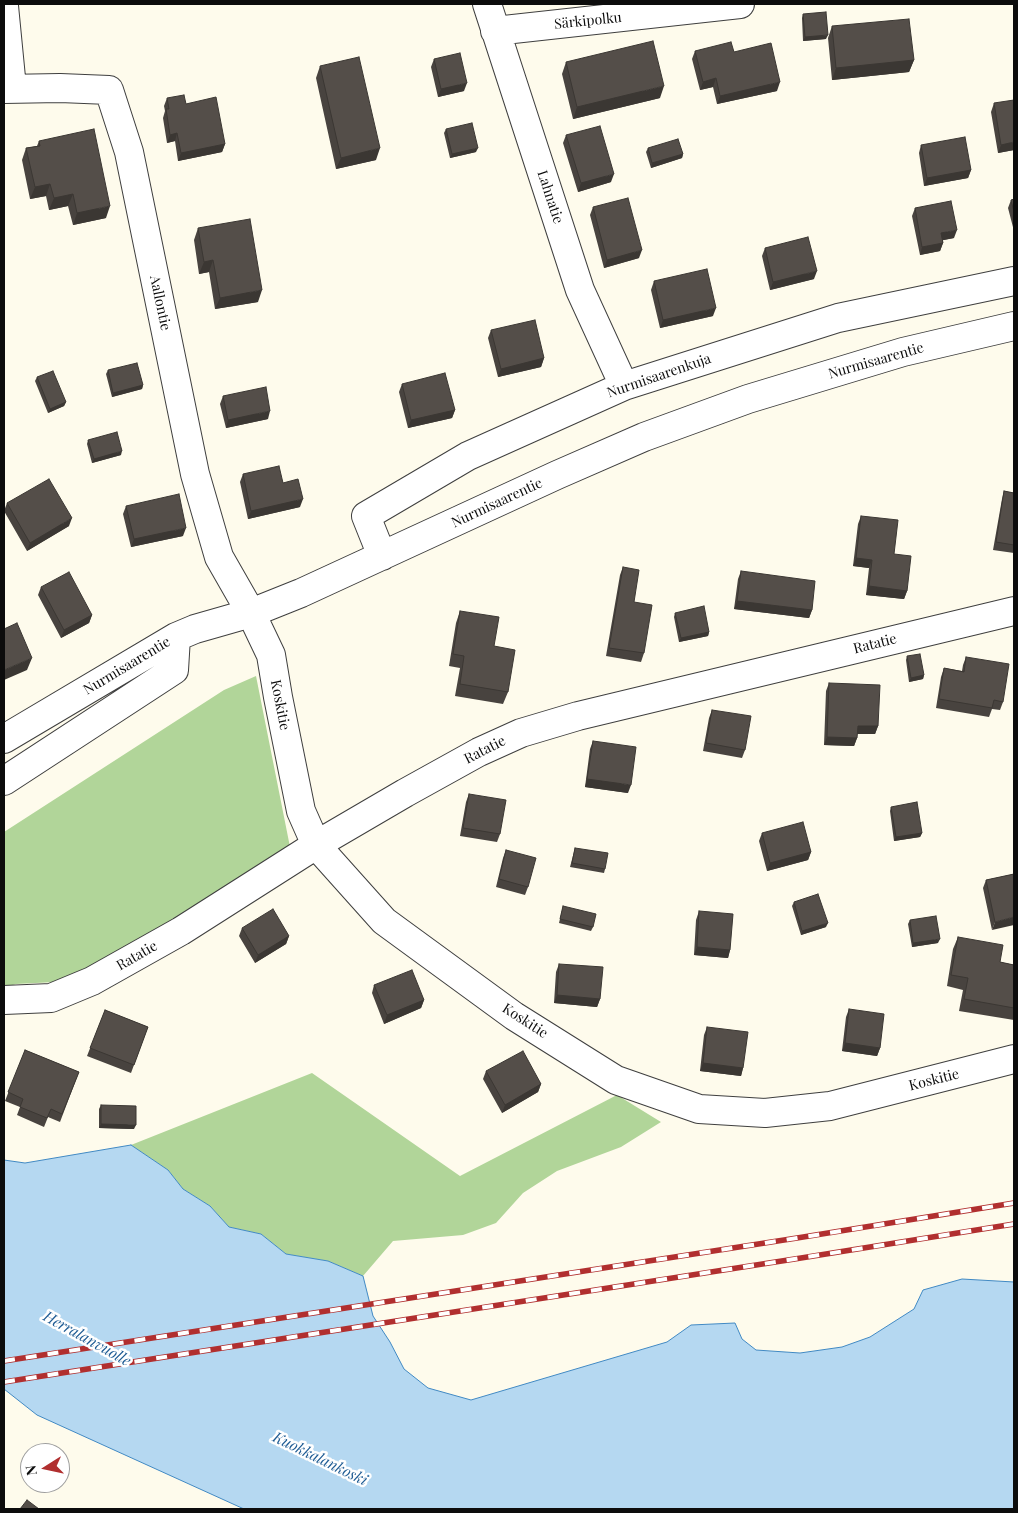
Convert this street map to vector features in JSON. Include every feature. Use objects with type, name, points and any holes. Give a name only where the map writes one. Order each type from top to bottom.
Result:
[{"type":"street","name":"Lahnatie","points":[[487,4],[580,290],[624,386]]},
{"type":"street","name":"Särkipolku","points":[[495,31],[740,4]]},
{"type":"street","points":[[4,6],[8,89]]},
{"type":"street","name":"Aallontie","points":[[8,89],[109,90],[129,152],[195,474],[219,557],[251,613]]},
{"type":"street","name":"Nurmisaarenkuja","points":[[382,556],[366,516],[468,456],[624,386],[838,318],[1014,281]]},
{"type":"street","name":"Nurmisaarentie","points":[[4,739],[176,637],[196,629],[251,613],[301,593],[644,437],[748,399],[903,352],[1014,326]]},
{"type":"street","name":"Ratatie","points":[[4,1000],[51,998],[92,981],[181,931],[316,845],[479,752],[521,733],[578,716],[1014,611]]},
{"type":"street","name":"Koskitie","points":[[251,613],[271,655],[301,811],[316,845],[384,921],[514,1016],[616,1080],[699,1109],[764,1113],[830,1106],[1014,1059]]},
{"type":"street","points":[[4,781],[174,670],[176,637]]},
{"type":"green space","points":[[256,676],[290,847],[110,964],[55,982],[16,984],[4,988],[4,832],[224,690]]},
{"type":"green space","points":[[312,1073],[460,1176],[617,1095],[661,1122],[621,1147],[557,1171],[523,1193],[496,1223],[463,1235],[393,1241],[363,1276],[328,1261],[286,1254],[261,1234],[229,1227],[210,1206],[183,1189],[168,1170],[131,1145]]},
{"type":"water","points":[[131,1145],[168,1170],[183,1189],[210,1206],[229,1227],[261,1234],[286,1254],[328,1261],[363,1276],[373,1316],[390,1342],[404,1369],[428,1388],[471,1400],[667,1342],[691,1325],[735,1323],[742,1339],[756,1350],[800,1353],[842,1347],[870,1337],[914,1309],[923,1290],[962,1279],[1014,1282],[1014,1509],[244,1509],[37,1415],[4,1389],[4,1160],[25,1163]]},
{"type":"building","points":[[826,12],[828,35],[805,37],[803,14]]},
{"type":"building","points":[[909,19],[914,60],[836,68],[832,26]]},
{"type":"building","points":[[653,41],[664,86],[577,107],[566,62]]},
{"type":"building","points":[[731,42],[734,52],[771,43],[780,82],[720,96],[716,78],[703,82],[695,51]]},
{"type":"building","points":[[460,53],[467,83],[441,89],[434,59]]},
{"type":"building","points":[[359,57],[380,148],[341,158],[320,66]]},
{"type":"building","points":[[184,95],[186,104],[216,97],[225,144],[181,153],[177,133],[170,135],[166,109],[169,109],[167,98]]},
{"type":"building","points":[[1014,100],[1014,142],[1001,145],[994,103]]},
{"type":"building","points":[[472,123],[478,148],[452,154],[446,129]]},
{"type":"building","points":[[600,126],[614,174],[581,183],[566,135]]},
{"type":"building","points":[[94,129],[110,206],[77,213],[73,194],[54,198],[50,184],[35,187],[26,148],[40,146],[39,141]]},
{"type":"building","points":[[965,137],[971,170],[927,178],[921,145]]},
{"type":"building","points":[[678,139],[683,154],[652,163],[648,148]]},
{"type":"building","points":[[628,198],[642,250],[607,260],[593,207]]},
{"type":"building","points":[[1014,199],[1014,212],[1011,200]]},
{"type":"building","points":[[951,201],[957,230],[941,233],[943,243],[922,247],[915,208]]},
{"type":"building","points":[[250,219],[262,290],[220,298],[213,260],[204,262],[198,228]]},
{"type":"building","points":[[808,237],[817,271],[773,282],[765,248]]},
{"type":"building","points":[[707,269],[716,308],[663,320],[654,281]]},
{"type":"building","points":[[535,320],[544,358],[501,369],[491,330]]},
{"type":"building","points":[[137,363],[143,385],[113,393],[108,370]]},
{"type":"building","points":[[53,371],[66,402],[50,409],[37,377]]},
{"type":"building","points":[[445,373],[455,410],[411,420],[402,384]]},
{"type":"building","points":[[266,387],[270,411],[228,420],[223,396]]},
{"type":"building","points":[[117,432],[122,451],[94,459],[88,440]]},
{"type":"building","points":[[279,466],[283,483],[298,479],[303,499],[251,511],[243,474]]},
{"type":"building","points":[[49,479],[72,518],[30,543],[7,503]]},
{"type":"building","points":[[1004,491],[1014,493],[1014,545],[996,542]]},
{"type":"building","points":[[179,494],[186,528],[134,539],[126,506]]},
{"type":"building","points":[[861,516],[898,520],[894,554],[911,556],[907,591],[869,586],[872,560],[856,558]]},
{"type":"building","points":[[623,567],[639,570],[634,602],[652,605],[644,653],[609,648]]},
{"type":"building","points":[[741,571],[815,581],[812,610],[737,601]]},
{"type":"building","points":[[69,572],[92,615],[64,630],[41,587]]},
{"type":"building","points":[[704,606],[709,632],[681,638],[675,613]]},
{"type":"building","points":[[460,611],[499,617],[494,646],[515,650],[508,692],[460,684],[464,656],[453,654]]},
{"type":"building","points":[[17,623],[32,658],[4,670],[4,629]]},
{"type":"building","points":[[920,654],[924,675],[911,678],[907,656]]},
{"type":"building","points":[[966,657],[1009,664],[1003,702],[994,700],[992,708],[939,699],[944,668],[964,672]]},
{"type":"building","points":[[829,683],[880,685],[878,726],[858,726],[857,738],[827,737]]},
{"type":"building","points":[[712,710],[751,716],[745,750],[706,743]]},
{"type":"building","points":[[593,741],[636,747],[631,785],[587,779]]},
{"type":"building","points":[[469,794],[506,800],[500,834],[463,828]]},
{"type":"building","points":[[917,802],[922,833],[896,837],[891,807]]},
{"type":"building","points":[[803,822],[811,852],[770,863],[762,833]]},
{"type":"building","points":[[575,848],[608,853],[605,869],[572,863]]},
{"type":"building","points":[[506,850],[536,858],[528,887],[499,879]]},
{"type":"building","points":[[1014,874],[1014,917],[995,922],[986,880]]},
{"type":"building","points":[[818,894],[828,923],[802,931],[794,902]]},
{"type":"building","points":[[563,906],[596,914],[593,927],[560,919]]},
{"type":"building","points":[[273,909],[289,936],[258,955],[242,928]]},
{"type":"building","points":[[699,911],[733,914],[730,950],[697,947]]},
{"type":"building","points":[[936,916],[940,939],[913,943],[910,920]]},
{"type":"building","points":[[958,937],[1003,945],[1000,962],[1014,965],[1014,1008],[964,999],[968,978],[951,975]]},
{"type":"building","points":[[559,964],[603,967],[600,999],[557,995]]},
{"type":"building","points":[[412,970],[424,1000],[387,1015],[374,985]]},
{"type":"building","points":[[849,1009],[884,1014],[880,1048],[845,1043]]},
{"type":"building","points":[[105,1010],[148,1027],[134,1065],[90,1048]]},
{"type":"building","points":[[707,1027],[748,1032],[743,1068],[703,1063]]},
{"type":"building","points":[[25,1050],[79,1072],[62,1114],[51,1109],[47,1118],[20,1107],[23,1099],[8,1092]]},
{"type":"building","points":[[523,1051],[541,1084],[505,1105],[486,1071]]},
{"type":"building","points":[[101,1105],[136,1106],[136,1125],[101,1124]]},
{"type":"building","points":[[27,1500],[39,1509],[20,1509]]},
{"type":"railway","points":[[4,1361],[1014,1203]]},
{"type":"railway","points":[[4,1382],[1014,1224]]},
{"type":"water label","name":"Herralanvuolle","points":[[87,1339]]},
{"type":"water label","name":"Kuokkalankoski","points":[[320,1459]]}]
